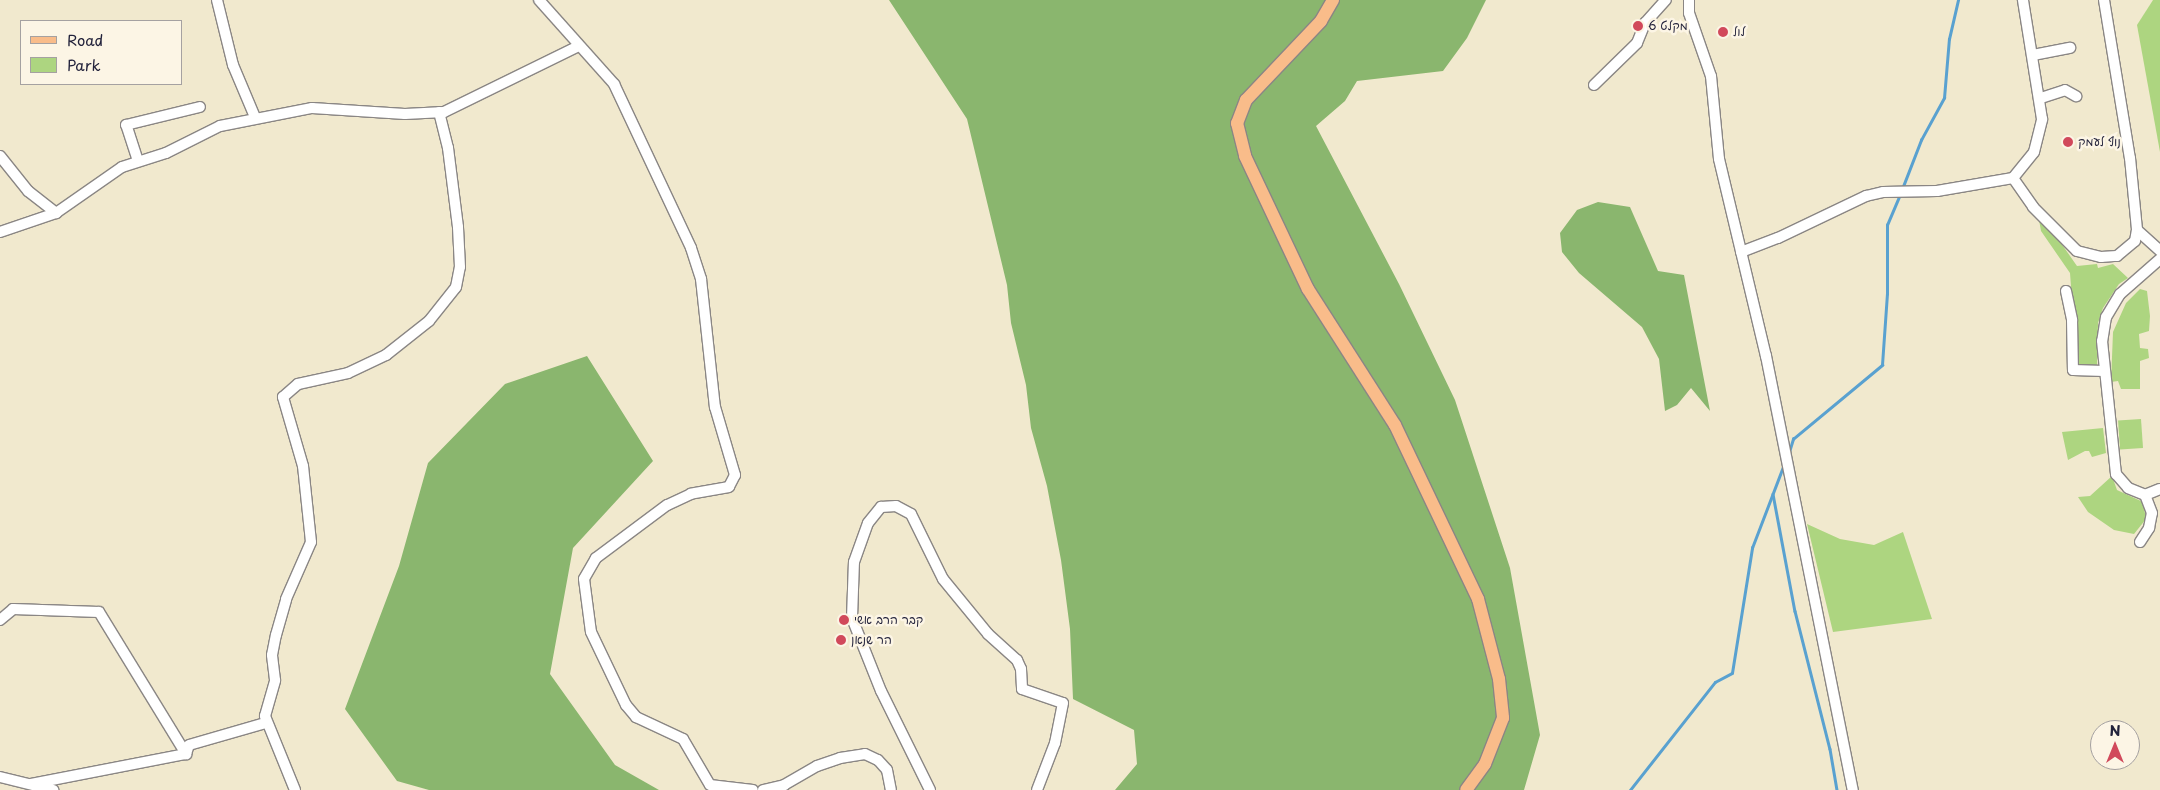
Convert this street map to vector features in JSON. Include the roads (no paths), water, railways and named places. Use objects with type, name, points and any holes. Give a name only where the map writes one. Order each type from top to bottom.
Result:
[{"type":"main road","points":[[1333,0],[1321,21],[1246,100],[1237,123],[1245,156],[1308,289],[1395,425],[1478,599],[1499,679],[1503,718],[1485,764],[1466,790]]},
{"type":"street","points":[[217,0],[236,72],[255,117]]},
{"type":"street","points":[[538,0],[604,72],[620,95],[697,264],[704,297],[715,407],[735,475],[729,487],[691,494],[667,505],[596,558],[584,579],[591,632],[626,705],[646,724],[683,739],[707,788],[753,790]]},
{"type":"street","points":[[1594,85],[1637,43],[1645,24],[1666,0]]},
{"type":"street","points":[[1689,0],[1689,13],[1710,76],[1719,159],[1766,359],[1853,790]]},
{"type":"street","points":[[1741,252],[1778,238],[1866,196],[1883,192],[1937,191],[2014,178],[2028,161],[2040,137],[2041,98],[2022,0]]},
{"type":"street","points":[[2014,178],[2033,207],[2077,251],[2087,256],[2117,256],[2135,241],[2137,230],[2130,158],[2104,0]]},
{"type":"street","points":[[0,232],[56,214],[113,171],[166,153],[220,126],[255,117],[312,108],[395,113],[439,112],[457,107],[579,46]]},
{"type":"street","points":[[2033,56],[2070,48]]},
{"type":"street","points":[[2041,98],[2065,90],[2071,91],[2076,96]]},
{"type":"street","points":[[138,161],[126,125],[200,107]]},
{"type":"street","points":[[295,790],[266,723],[265,706],[275,680],[272,655],[286,599],[311,542],[306,480],[283,397],[298,384],[348,373],[386,355],[430,321],[456,287],[460,267],[458,227],[451,171],[439,112]]},
{"type":"street","points":[[0,156],[28,192],[56,214]]},
{"type":"street","points":[[2137,230],[2160,251]]},
{"type":"street","points":[[2160,259],[2120,294],[2106,317],[2102,341],[2116,474],[2128,488],[2145,495],[2160,489]]},
{"type":"street","points":[[2066,290],[2072,320],[2073,370],[2104,372]]},
{"type":"street","points":[[2140,542],[2149,528],[2152,513],[2145,495]]},
{"type":"street","points":[[930,790],[881,691],[852,618],[850,582],[854,562],[868,522],[881,507],[896,506],[911,514],[943,579],[988,634],[1017,660],[1021,669],[1022,689],[1063,703],[1055,743],[1037,790]]},
{"type":"street","points":[[0,620],[13,609],[99,612],[186,754]]},
{"type":"street","points":[[186,754],[189,745],[266,723]]},
{"type":"street","points":[[31,784],[186,754]]},
{"type":"street","points":[[763,790],[784,785],[840,758],[865,754],[878,760],[887,770],[891,790]]},
{"type":"street","points":[[0,777],[53,790]]},
{"type":"waterway","points":[[1902,189],[1921,140],[1944,98],[1949,39],[1958,0]]},
{"type":"waterway","points":[[1789,452],[1793,439],[1882,365],[1887,294],[1887,225],[1900,194]]},
{"type":"waterway","points":[[1630,790],[1715,682],[1732,673],[1752,548],[1784,464]]},
{"type":"waterway","points":[[1773,494],[1795,611],[1830,749],[1837,790]]},
{"type":"place","name":"מקלט 6","points":[[1638,26]]},
{"type":"place","name":"לול","points":[[1723,32]]},
{"type":"place","name":"נוף לעמק","points":[[2068,142]]},
{"type":"place","name":"קבר הרב אשי","points":[[844,620]]},
{"type":"place","name":"הר שנאן","points":[[841,640]]}]
